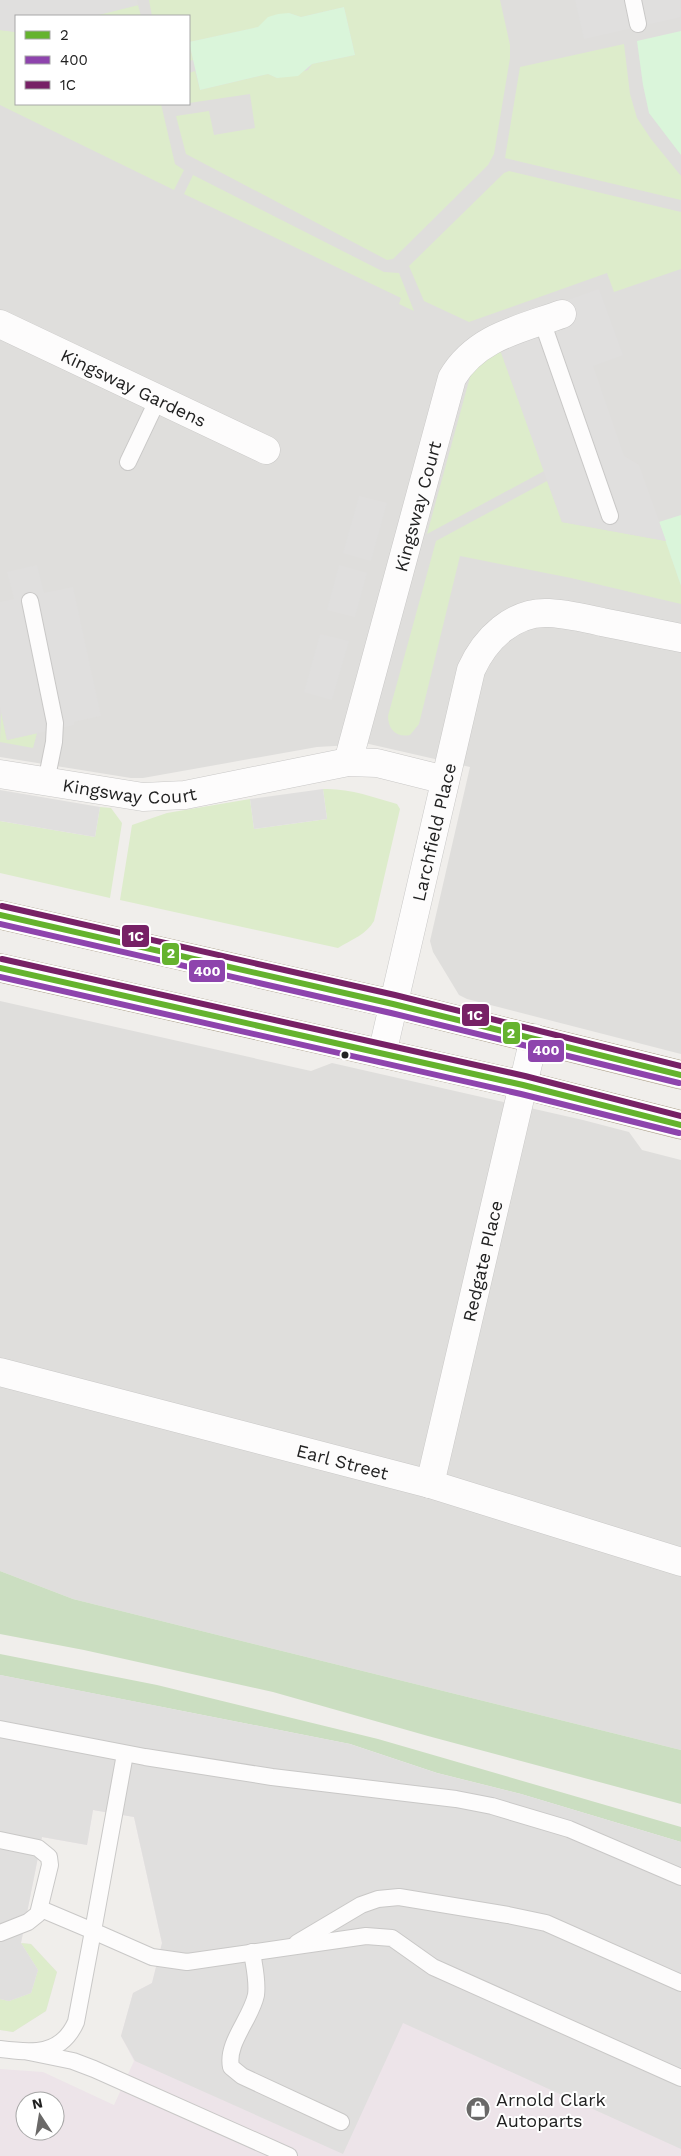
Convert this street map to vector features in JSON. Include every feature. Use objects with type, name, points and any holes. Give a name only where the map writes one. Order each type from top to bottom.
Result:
[{"type":"main road","points":[[0,915],[393,1004],[681,1075]]},
{"type":"main road","points":[[0,968],[522,1085],[681,1125]]},
{"type":"street","name":"Kingsway Court","points":[[348,762],[452,378],[464,359],[484,343],[552,318]]},
{"type":"street","name":"Kingsway Gardens","points":[[0,324],[266,450]]},
{"type":"street","name":"Larchfield Place","points":[[382,1054],[471,670],[478,654],[492,637],[509,624],[527,616],[547,613],[568,615],[681,638]]},
{"type":"street","name":"Kingsway Court","points":[[0,774],[133,796],[156,797],[185,795],[348,762],[386,765],[445,780]]},
{"type":"street","name":"Redgate Place","points":[[430,1484],[534,1038]]},
{"type":"street","name":"Earl Street","points":[[0,1372],[430,1484],[681,1562]]},
{"type":"lane","points":[[632,0],[638,24]]},
{"type":"lane","points":[[552,318],[610,516]]},
{"type":"lane","points":[[128,462],[158,399]]},
{"type":"lane","points":[[30,601],[55,723],[54,742],[46,782]]},
{"type":"lane","points":[[0,1729],[125,1754],[272,1777],[492,1806],[569,1829],[681,1877]]},
{"type":"lane","points":[[29,2052],[45,2050],[62,2043],[70,2035],[76,2022],[125,1754]]},
{"type":"lane","points":[[0,1840],[38,1848],[49,1857],[50,1873],[41,1909],[35,1918],[0,1934]]},
{"type":"lane","points":[[291,1947],[360,1905],[378,1899],[400,1897],[508,1914],[546,1923],[681,1983]]},
{"type":"lane","points":[[41,1909],[145,1955],[169,1961],[205,1960],[366,1936],[392,1938],[433,1967],[681,2078]]},
{"type":"lane","points":[[252,1952],[256,1995],[230,2054],[231,2067],[242,2076],[341,2122]]},
{"type":"lane","points":[[0,2049],[29,2052],[73,2061],[289,2156]]},
{"type":"shaded area","points":[[0,0],[681,0],[681,1054],[467,999],[459,995],[433,952],[430,941],[470,767],[369,744],[317,747],[143,778],[131,778],[0,757]]},
{"type":"shaded area","points":[[0,0],[137,0],[138,5],[98,15],[15,15],[15,32],[0,30]]},
{"type":"shaded area","points":[[575,0],[680,0],[681,17],[584,39]]},
{"type":"shaded area","points":[[599,289],[623,355],[593,366],[624,456],[639,465],[666,541],[562,522],[492,327]]},
{"type":"shaded area","points":[[359,496],[387,503],[371,561],[343,553]]},
{"type":"shaded area","points":[[37,565],[44,593],[73,587],[101,716],[74,722],[74,725],[7,740],[0,706],[0,602],[14,599],[7,572]]},
{"type":"shaded area","points":[[339,565],[367,573],[355,617],[327,610]]},
{"type":"shaded area","points":[[320,634],[349,641],[332,700],[304,692]]},
{"type":"shaded area","points":[[323,789],[327,819],[254,829],[250,799]]},
{"type":"shaded area","points":[[0,790],[100,807],[95,837],[0,821]]},
{"type":"shaded area","points":[[0,1001],[311,1071],[332,1063],[583,1120],[629,1132],[642,1150],[681,1160],[681,1750],[73,1599],[0,1571]]},
{"type":"shaded area","points":[[0,1675],[153,1705],[681,1842],[681,2156],[0,2156],[0,2069],[43,2072],[114,2105],[134,2061],[121,2036],[133,1993],[152,1983],[162,1943],[134,1817],[93,1810],[87,1845],[42,1837],[21,1943],[31,1944],[57,1972],[46,2011],[13,2032],[0,2030]]},
{"type":"shaded area","points":[[0,1675],[350,1744],[437,1773],[521,1794],[681,1842],[681,2149],[403,2023],[343,2154],[135,2061],[121,2036],[133,1993],[152,1983],[162,1943],[134,1817],[93,1810],[87,1845],[42,1837],[21,1943],[38,1970],[31,1993],[9,2001],[0,1999]]},
{"type":"green space","points":[[149,0],[500,0],[510,45],[510,58],[494,154],[488,165],[393,259],[387,260],[186,154],[176,116],[209,111],[214,135],[255,128],[250,94],[190,103],[190,73],[195,71],[200,90],[268,74],[277,78],[308,70],[312,64],[355,55],[344,7],[301,17],[289,13],[259,27],[190,42],[190,15],[152,15]]},
{"type":"green space","points":[[138,5],[141,15],[98,15]]},
{"type":"green space","points":[[344,7],[355,55],[312,64],[298,76],[277,78],[268,74],[200,90],[190,42],[258,27],[268,17],[278,14],[289,13],[301,17]]},
{"type":"green space","points":[[0,30],[15,32],[15,105],[161,105],[175,164],[184,170],[174,190],[0,105]]},
{"type":"green space","points":[[681,31],[681,155],[649,113],[637,41]]},
{"type":"green space","points":[[624,44],[630,94],[637,118],[651,139],[681,176],[681,200],[505,158],[520,67]]},
{"type":"green space","points":[[190,46],[193,60],[190,61]]},
{"type":"green space","points":[[509,171],[681,212],[681,269],[614,292],[607,273],[469,322],[424,301],[409,266],[504,173]]},
{"type":"green space","points":[[193,175],[384,272],[399,273],[414,311],[399,304],[401,298],[184,194]]},
{"type":"green space","points":[[499,347],[544,471],[427,534],[470,377],[475,368]]},
{"type":"green space","points":[[547,481],[562,522],[666,541],[681,586],[681,604],[571,578],[460,556],[419,724],[410,735],[397,734],[389,725],[388,716],[436,541]]},
{"type":"green space","points":[[681,515],[681,586],[659,522]]},
{"type":"green space","points":[[1,712],[7,740],[37,733],[33,748],[0,742]]},
{"type":"green space","points":[[323,789],[361,794],[397,804],[400,809],[374,921],[363,933],[338,948],[120,900],[132,825],[167,813],[250,799],[254,829],[327,819]]},
{"type":"green space","points":[[100,807],[111,808],[122,823],[110,898],[0,873],[0,821],[95,837]]},
{"type":"green space","points":[[0,1571],[73,1599],[681,1750],[681,1804],[273,1692],[84,1650],[0,1634]]},
{"type":"green space","points":[[0,1654],[157,1685],[378,1739],[681,1827],[681,1842],[521,1794],[437,1773],[350,1744],[0,1675]]},
{"type":"green space","points":[[21,1943],[31,1944],[57,1972],[46,2011],[13,2032],[0,2030],[0,1999],[9,2001],[31,1993],[38,1970]]},
{"type":"transit line","name":"1C","points":[[2,906],[395,995],[681,1066]]},
{"type":"transit line","name":"2","points":[[0,915],[393,1004],[681,1075]]},
{"type":"transit line","name":"400","points":[[0,924],[391,1013],[679,1083]]},
{"type":"transit line","name":"1C","points":[[2,959],[525,1076],[681,1116]]},
{"type":"transit line","name":"2","points":[[0,968],[523,1085],[681,1125]]},
{"type":"transit line","name":"400","points":[[0,977],[521,1094],[679,1133]]},
{"type":"place","name":"Arnold Clark Autoparts","points":[[478,2109]]}]
